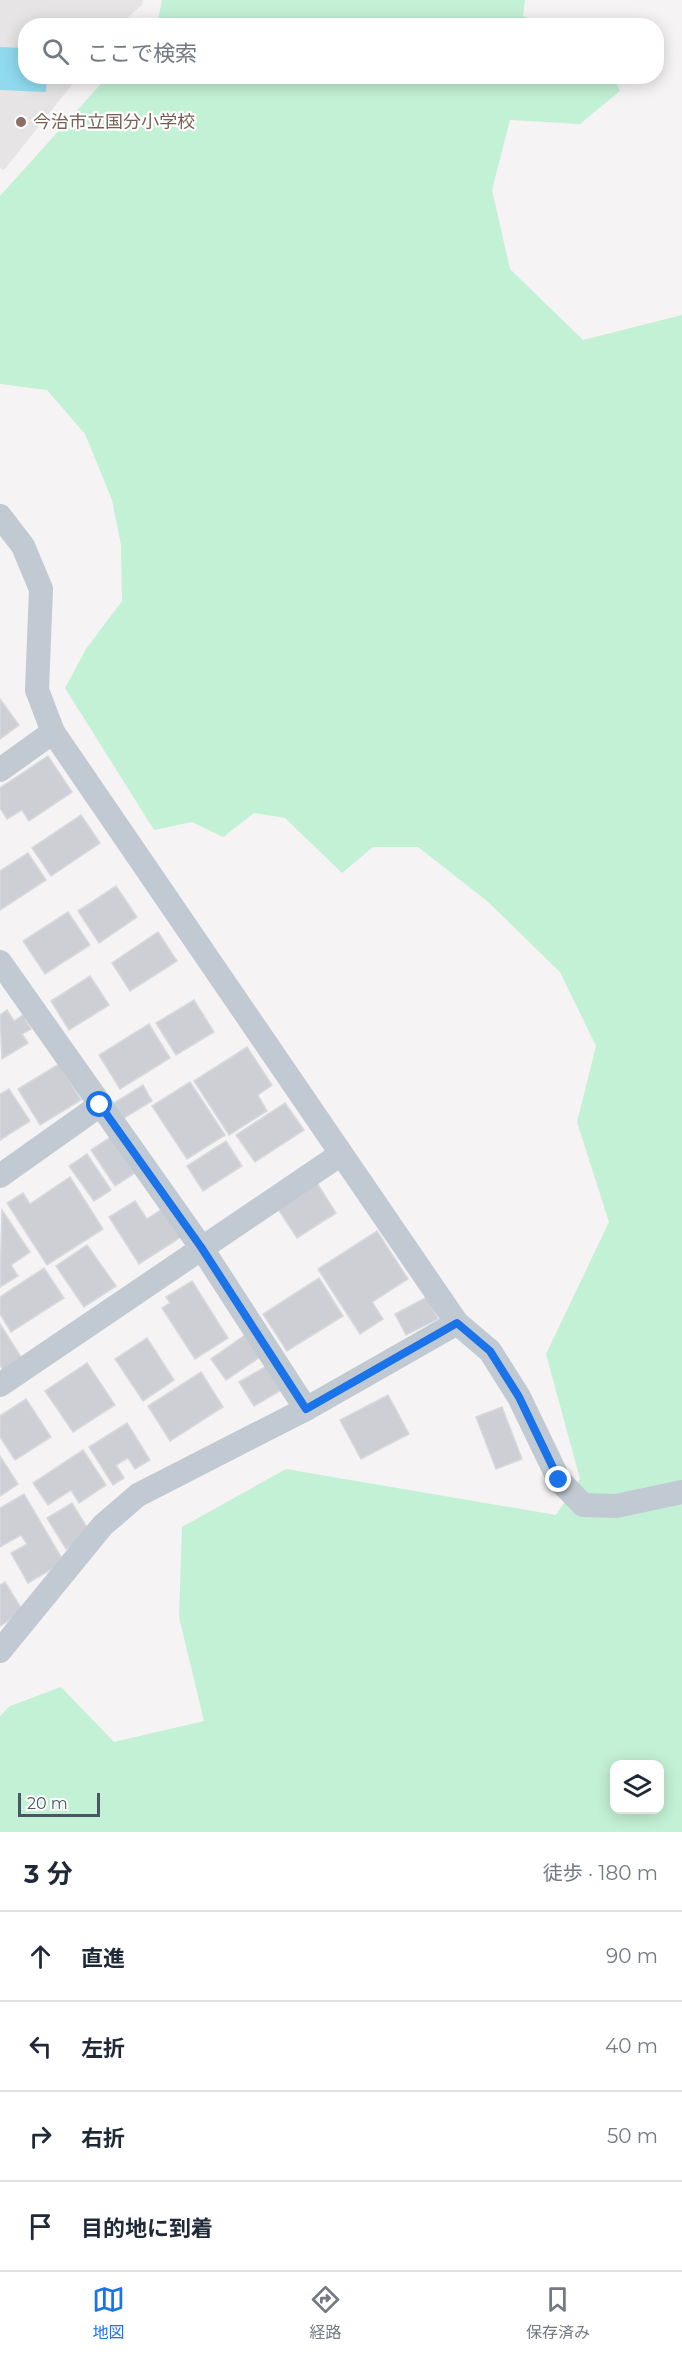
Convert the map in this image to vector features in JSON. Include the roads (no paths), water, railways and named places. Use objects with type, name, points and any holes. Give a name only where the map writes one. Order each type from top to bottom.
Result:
[{"type":"street","points":[[0,516],[23,546],[41,589],[37,690],[52,732],[457,1323],[490,1351],[519,1397],[559,1480],[583,1505],[616,1506],[682,1492]]},
{"type":"street","points":[[0,770],[52,732]]},
{"type":"street","points":[[1,965],[201,1247],[306,1409]]},
{"type":"street","points":[[0,1176],[100,1105]]},
{"type":"street","points":[[0,1385],[341,1154]]},
{"type":"street","points":[[0,1651],[103,1525],[138,1495],[306,1409],[457,1323]]},
{"type":"water","points":[[0,47],[18,48],[18,84],[47,84],[46,92],[0,90]]},
{"type":"place","name":"今治市立国分小学校","points":[[21,122]]}]
